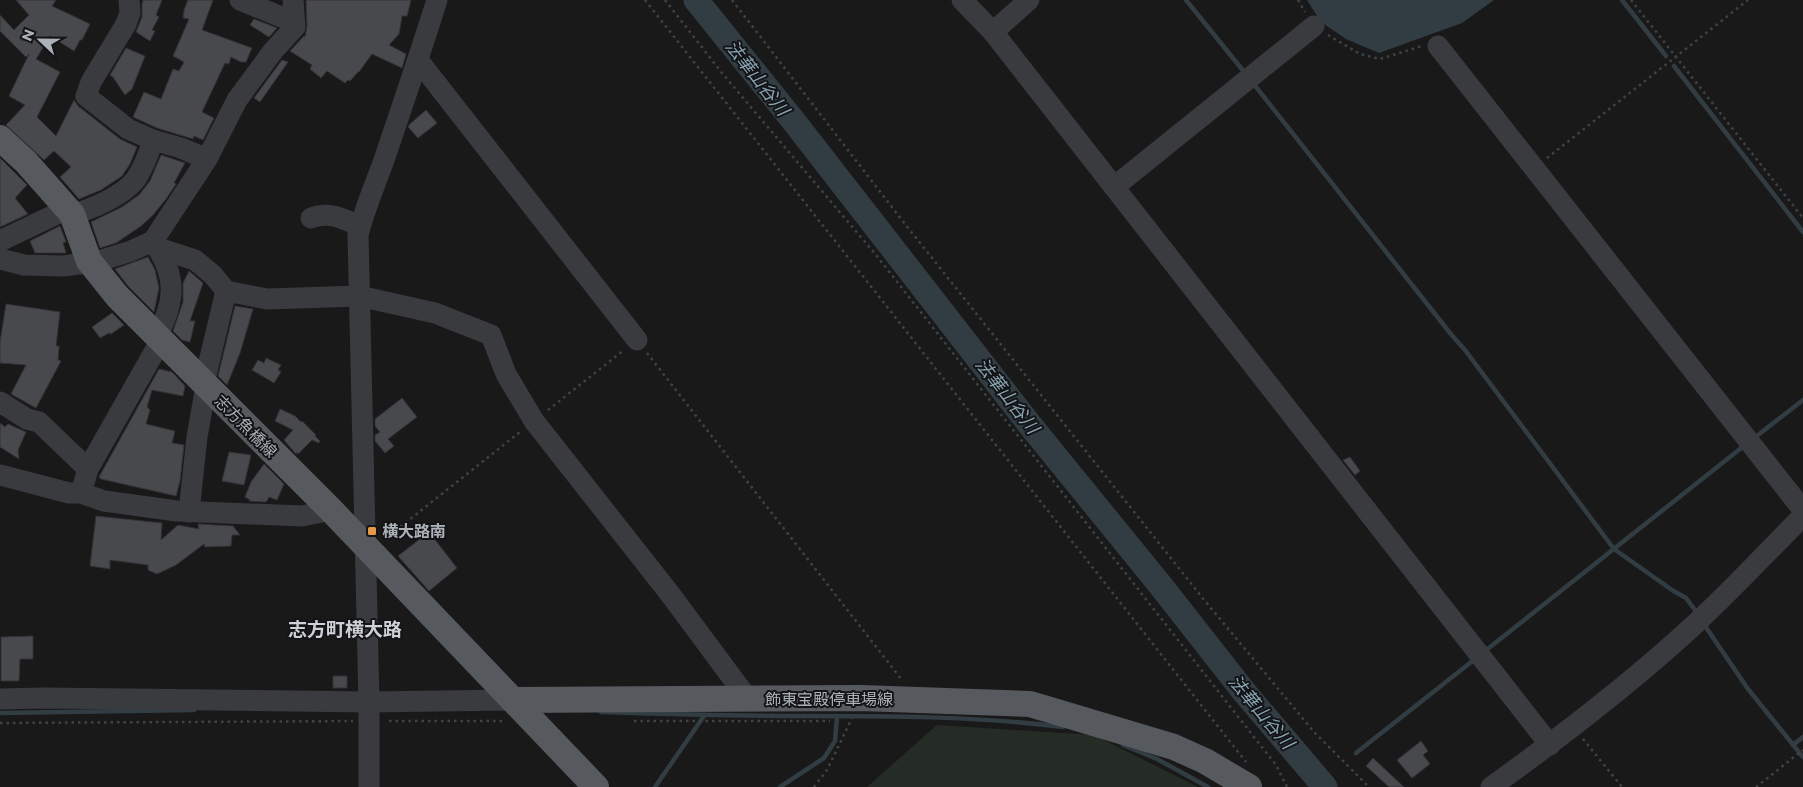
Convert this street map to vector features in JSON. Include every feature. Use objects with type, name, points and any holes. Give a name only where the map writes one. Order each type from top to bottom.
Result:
[{"type":"main road","name":"志方魚橋線","points":[[0,138],[26,162],[70,212],[89,261],[118,296],[331,510],[520,708]]},
{"type":"main road","name":"飾東宝殿停車場線","points":[[520,708],[748,699],[861,698],[1030,704],[1174,747],[1205,761],[1248,775]]},
{"type":"main road","points":[[520,708],[596,787]]},
{"type":"street","points":[[128,0],[130,13],[126,24],[92,82],[86,96],[128,129],[207,159]]},
{"type":"street","points":[[240,0],[284,18],[293,10]]},
{"type":"street","points":[[369,787],[358,235],[437,0]]},
{"type":"street","points":[[962,0],[993,32],[1550,744]]},
{"type":"street","points":[[993,32],[1029,0]]},
{"type":"street","points":[[156,244],[207,159],[237,100],[273,51],[295,27],[293,10]]},
{"type":"street","points":[[1114,186],[1314,26]]},
{"type":"street","points":[[1438,46],[1803,510]]},
{"type":"street","points":[[418,60],[637,340]]},
{"type":"street","points":[[0,241],[70,212],[86,211],[129,186],[136,179],[153,140]]},
{"type":"street","points":[[311,218],[322,214],[336,216],[360,226]]},
{"type":"street","points":[[81,493],[88,469],[159,338],[169,310],[171,290],[168,268],[163,254],[156,244]]},
{"type":"street","points":[[0,259],[12,263],[37,266],[64,266],[99,261],[156,244],[195,260],[213,275],[226,291],[267,299],[359,296],[436,313],[491,335],[506,374],[534,421],[670,594],[748,699]]},
{"type":"street","points":[[189,512],[205,384],[226,291]]},
{"type":"street","points":[[0,402],[27,419],[39,422],[88,469]]},
{"type":"street","points":[[0,476],[70,493],[81,493],[104,501],[189,512],[302,516],[331,510]]},
{"type":"street","points":[[1491,787],[1573,726],[1692,626],[1803,516]]},
{"type":"street","points":[[0,700],[44,698],[368,713],[520,708]]},
{"type":"path","points":[[645,0],[1248,775]]},
{"type":"path","points":[[664,0],[722,73],[876,256],[1276,765],[1287,787]]},
{"type":"path","points":[[732,0],[906,224],[1241,646],[1314,732],[1369,787]]},
{"type":"path","points":[[1631,0],[1803,218]]},
{"type":"path","points":[[1534,168],[1748,0]]},
{"type":"path","points":[[1314,26],[1360,54],[1380,59],[1430,44],[1438,46]]},
{"type":"path","points":[[365,547],[378,544],[637,340],[917,699]]},
{"type":"path","points":[[814,787],[827,770],[861,698]]},
{"type":"path","points":[[0,723],[368,713]]},
{"type":"path","points":[[1573,726],[1622,787]]},
{"type":"path","points":[[1756,787],[1803,750]]},
{"type":"shaded area","points":[[1307,0],[1494,0],[1462,23],[1379,53],[1346,39],[1321,22]]},
{"type":"shaded area","points":[[937,725],[1094,735],[1198,787],[867,787]]},
{"type":"building","points":[[16,0],[56,0],[52,6],[90,24],[74,51],[50,36],[36,59],[60,72],[37,117],[56,136],[74,100],[78,106],[120,139],[137,147],[130,164],[122,176],[101,190],[79,199],[60,177],[71,167],[54,151],[44,160],[6,125],[25,105],[9,96],[29,54],[26,57],[0,31],[0,15],[14,30],[29,15]]},
{"type":"building","points":[[143,0],[162,0],[156,15],[159,17],[152,30],[155,31],[150,41],[136,32],[142,17]]},
{"type":"building","points":[[188,0],[213,0],[202,30],[252,48],[246,62],[241,62],[231,57],[229,64],[225,63],[202,112],[214,118],[203,140],[194,136],[193,139],[157,128],[133,117],[144,92],[161,99],[173,69],[179,71],[184,62],[173,56],[189,19],[183,18]]},
{"type":"building","points":[[306,0],[411,0],[407,16],[402,16],[399,34],[389,45],[406,54],[402,68],[372,54],[350,81],[348,80],[345,83],[327,71],[321,78],[310,69],[312,65],[290,51],[305,37],[307,26]]},
{"type":"building","points":[[254,19],[277,28],[269,37],[250,25]]},
{"type":"building","points":[[126,48],[145,56],[132,89],[125,95],[110,75]]},
{"type":"building","points":[[282,60],[288,62],[260,102],[254,98]]},
{"type":"building","points":[[426,110],[437,123],[418,138],[408,127]]},
{"type":"building","points":[[161,155],[185,163],[174,183],[176,184],[153,215],[141,226],[116,243],[100,248],[91,222],[122,207],[139,195],[150,181]]},
{"type":"building","points":[[0,158],[27,185],[15,198],[28,214],[0,227]]},
{"type":"building","points":[[60,226],[66,242],[63,243],[66,253],[35,253],[30,241]]},
{"type":"building","points":[[148,257],[155,270],[159,288],[154,312],[128,286],[115,269]]},
{"type":"building","points":[[189,271],[203,283],[190,321],[195,321],[190,342],[182,340],[173,331],[183,302],[183,283]]},
{"type":"building","points":[[6,304],[60,312],[56,346],[59,346],[58,360],[61,361],[36,408],[11,394],[26,365],[0,363],[0,342]]},
{"type":"building","points":[[235,306],[253,309],[240,353],[227,385],[218,376]]},
{"type":"building","points":[[112,313],[124,325],[111,334],[109,333],[100,338],[92,327]]},
{"type":"building","points":[[266,358],[281,365],[278,370],[281,372],[274,383],[252,370],[258,360],[264,363]]},
{"type":"building","points":[[159,369],[172,372],[185,386],[183,396],[152,390],[147,407],[150,410],[146,424],[175,431],[172,443],[184,445],[180,481],[176,496],[99,477]]},
{"type":"building","points":[[402,398],[417,417],[388,439],[394,446],[385,453],[375,441],[375,435],[380,432],[375,426],[375,419]]},
{"type":"building","points":[[280,409],[302,421],[316,435],[320,441],[319,443],[312,440],[296,454],[284,440],[293,430],[275,421]]},
{"type":"building","points":[[0,423],[5,427],[8,424],[26,432],[18,450],[19,459],[0,447]]},
{"type":"building","points":[[229,452],[251,455],[244,485],[222,481]]},
{"type":"building","points":[[1350,457],[1360,471],[1355,475],[1343,460]]},
{"type":"building","points":[[264,464],[284,484],[277,500],[269,497],[266,502],[249,501],[245,497],[251,482]]},
{"type":"building","points":[[96,516],[162,523],[161,540],[178,525],[199,529],[198,524],[233,526],[240,535],[232,535],[231,546],[205,547],[204,544],[176,565],[157,574],[148,570],[148,565],[110,560],[110,569],[90,566]]},
{"type":"building","points":[[429,532],[457,568],[429,591],[398,556]]},
{"type":"building","points":[[33,636],[33,659],[20,659],[19,681],[1,681],[1,637]]},
{"type":"building","points":[[333,676],[347,676],[347,688],[333,688]]},
{"type":"building","points":[[1421,741],[1428,751],[1423,755],[1430,764],[1412,778],[1397,760]]},
{"type":"building","points":[[1373,758],[1404,787],[1389,787],[1366,766]]},
{"type":"waterway","name":"法華山谷川","points":[[696,0],[792,119],[1030,425],[1245,693],[1325,787]]},
{"type":"waterway","points":[[1186,0],[1245,73]]},
{"type":"waterway","points":[[1622,0],[1666,56]]},
{"type":"waterway","points":[[1674,66],[1803,232]]},
{"type":"waterway","points":[[1253,83],[1465,350],[1614,549],[1686,598],[1698,614]]},
{"type":"waterway","points":[[1753,439],[1803,400]]},
{"type":"waterway","points":[[1485,651],[1745,445]]},
{"type":"waterway","points":[[1703,623],[1748,689],[1803,757]]},
{"type":"waterway","points":[[1356,753],[1475,659]]},
{"type":"waterway","points":[[0,713],[194,710]]},
{"type":"waterway","points":[[601,712],[931,717],[1063,727]]},
{"type":"waterway","points":[[655,787],[704,716]]},
{"type":"waterway","points":[[780,787],[824,758],[835,741],[837,716]]},
{"type":"waterway","points":[[1793,745],[1803,737]]},
{"type":"waterway","points":[[1123,745],[1157,759],[1208,787]]},
{"type":"place","name":"横大路南","points":[[372,531]]},
{"type":"district","name":"志方町横大路","points":[[345,629]]}]
